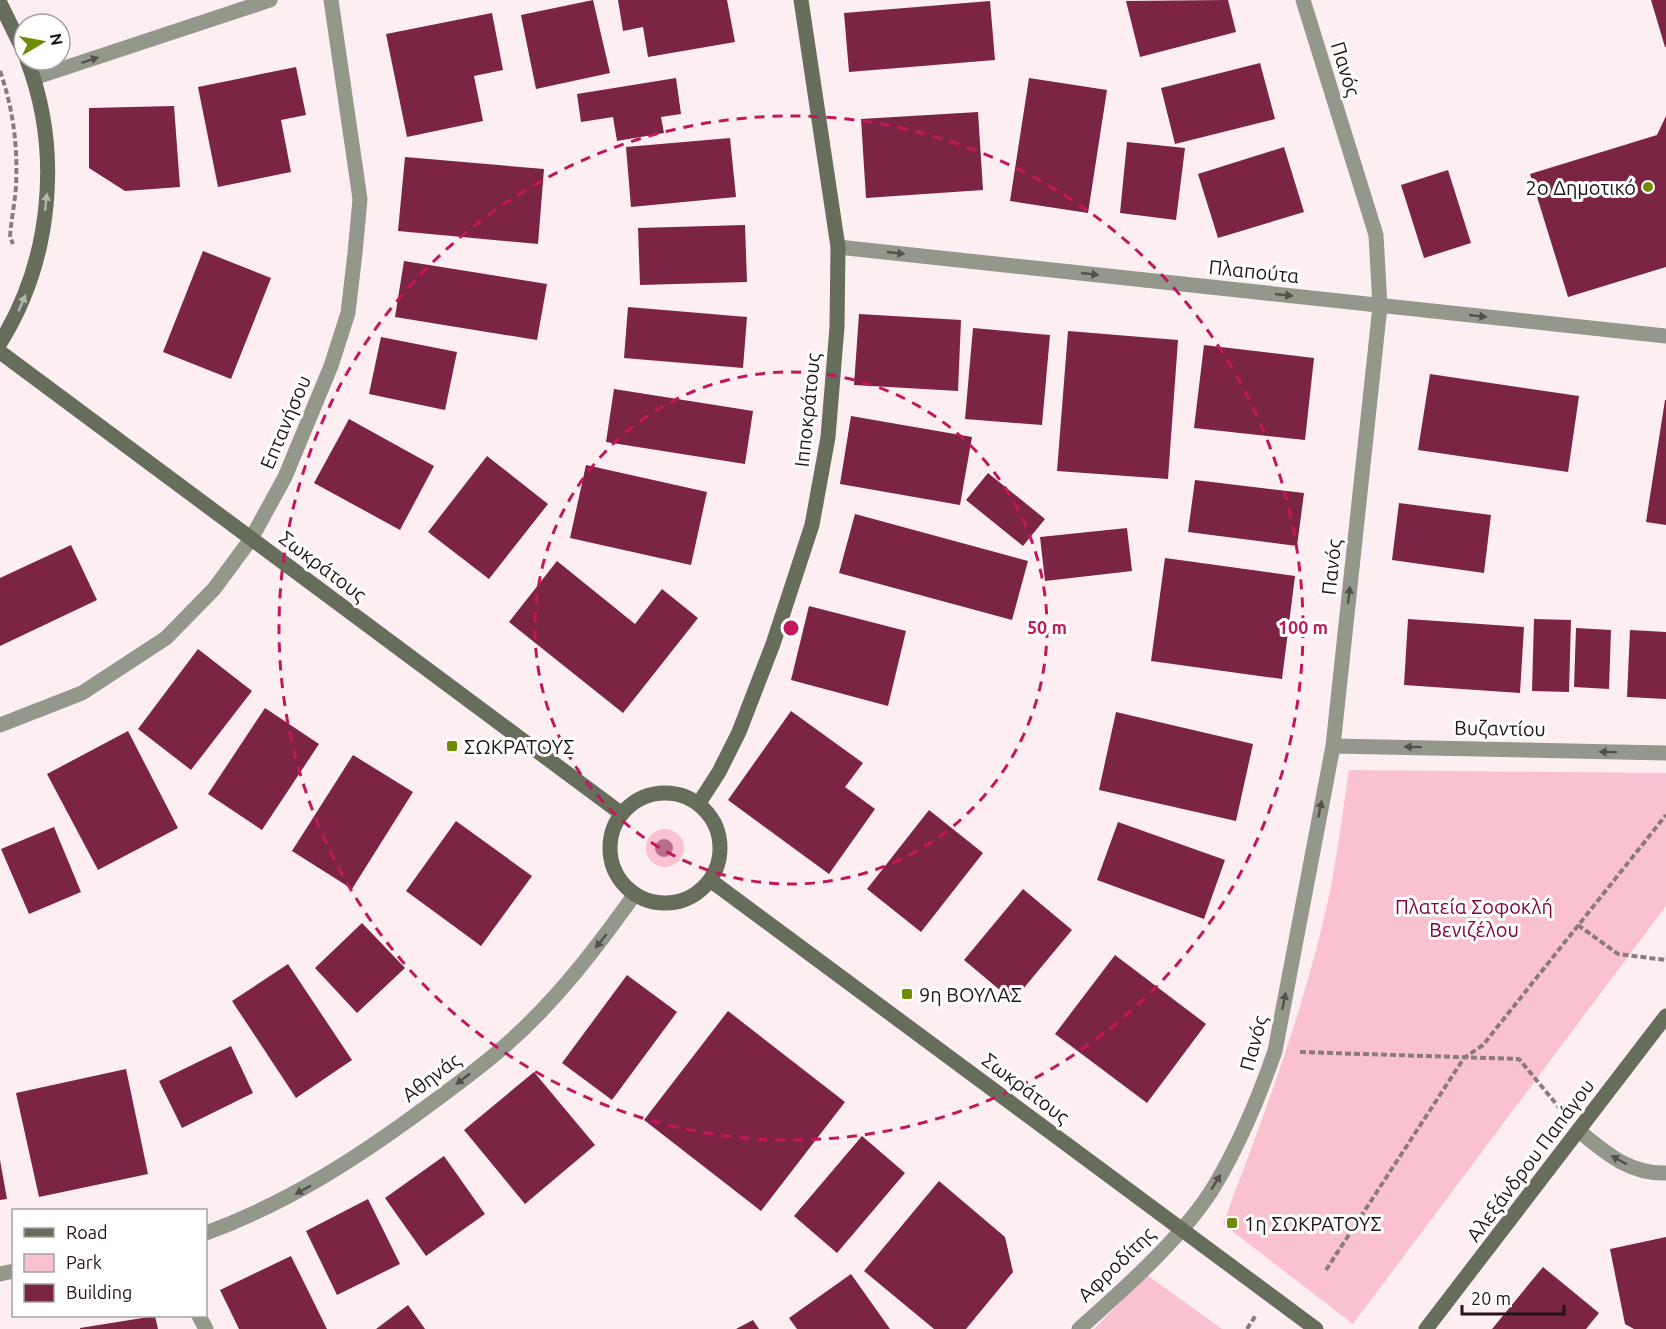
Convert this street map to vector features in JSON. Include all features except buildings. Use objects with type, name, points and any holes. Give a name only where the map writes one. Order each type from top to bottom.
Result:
[{"type":"street","points":[[34,78],[270,0]]},
{"type":"street","name":"Επτανήσου","points":[[0,725],[82,693],[166,638],[214,589],[251,538],[285,477],[308,426],[348,313],[360,199],[331,0]]},
{"type":"street","name":"Ιπποκράτους","points":[[699,803],[719,772],[739,732],[773,644],[812,525],[828,437],[837,327],[838,247],[801,0]]},
{"type":"street","name":"Πανός","points":[[1182,1230],[1214,1187],[1239,1141],[1261,1093],[1275,1051],[1333,746],[1380,306],[1376,236],[1303,0]]},
{"type":"street","points":[[0,3],[12,28]]},
{"type":"street","points":[[0,343],[18,312],[37,260],[47,189],[46,138],[32,72]]},
{"type":"street","name":"Πλαπούτα","points":[[838,247],[1666,336]]},
{"type":"street","name":"Σωκράτους","points":[[0,352],[622,814]]},
{"type":"street","name":"Βυζαντίου","points":[[1333,746],[1666,753]]},
{"type":"street","points":[[667,792],[699,803],[711,815],[718,831],[720,848],[718,864],[710,880],[701,890],[676,903],[662,903],[635,894],[624,884],[611,857],[612,834],[622,814],[634,802],[650,795],[667,792]]},
{"type":"street","name":"Σωκράτους","points":[[710,880],[1316,1329]]},
{"type":"street","name":"Αθηνάς","points":[[207,1233],[279,1203],[330,1175],[394,1131],[509,1042],[567,982],[635,894]]},
{"type":"street","name":"Αλεξάνδρου Παπάγου","points":[[1426,1329],[1666,1016]]},
{"type":"street","points":[[1579,1131],[1618,1162],[1651,1173],[1666,1173]]},
{"type":"street","name":"Αφροδίτης","points":[[1079,1329],[1182,1230]]},
{"type":"path","points":[[0,71],[11,110],[16,149],[16,188],[10,237],[14,247],[21,255],[37,260]]},
{"type":"path","points":[[1326,1270],[1464,1058],[1483,1044],[1666,815]]},
{"type":"path","points":[[1578,925],[1618,954],[1666,960]]},
{"type":"path","points":[[1275,1051],[1519,1059],[1579,1131]]},
{"type":"green space","name":"Πλατεία Σοφοκλή Βενιζέλου","points":[[1349,770],[1666,773],[1666,906],[1353,1324],[1223,1224],[1283,1060],[1309,976],[1330,891]]},
{"type":"green space","points":[[665,829],[679,834],[684,848],[679,862],[665,867],[651,862],[646,848],[651,834]]},
{"type":"green space","points":[[1147,1275],[1222,1329],[1094,1329]]},
{"type":"place","name":"2ο Δημοτικό","points":[[1648,187]]},
{"type":"place","name":"ΣΩΚΡΑΤΟΥΣ","points":[[452,746]]},
{"type":"place","name":"9η ΒΟΥΛΑΣ","points":[[907,994]]},
{"type":"place","name":"1η ΣΩΚΡΑΤΟΥΣ","points":[[1232,1223]]}]
